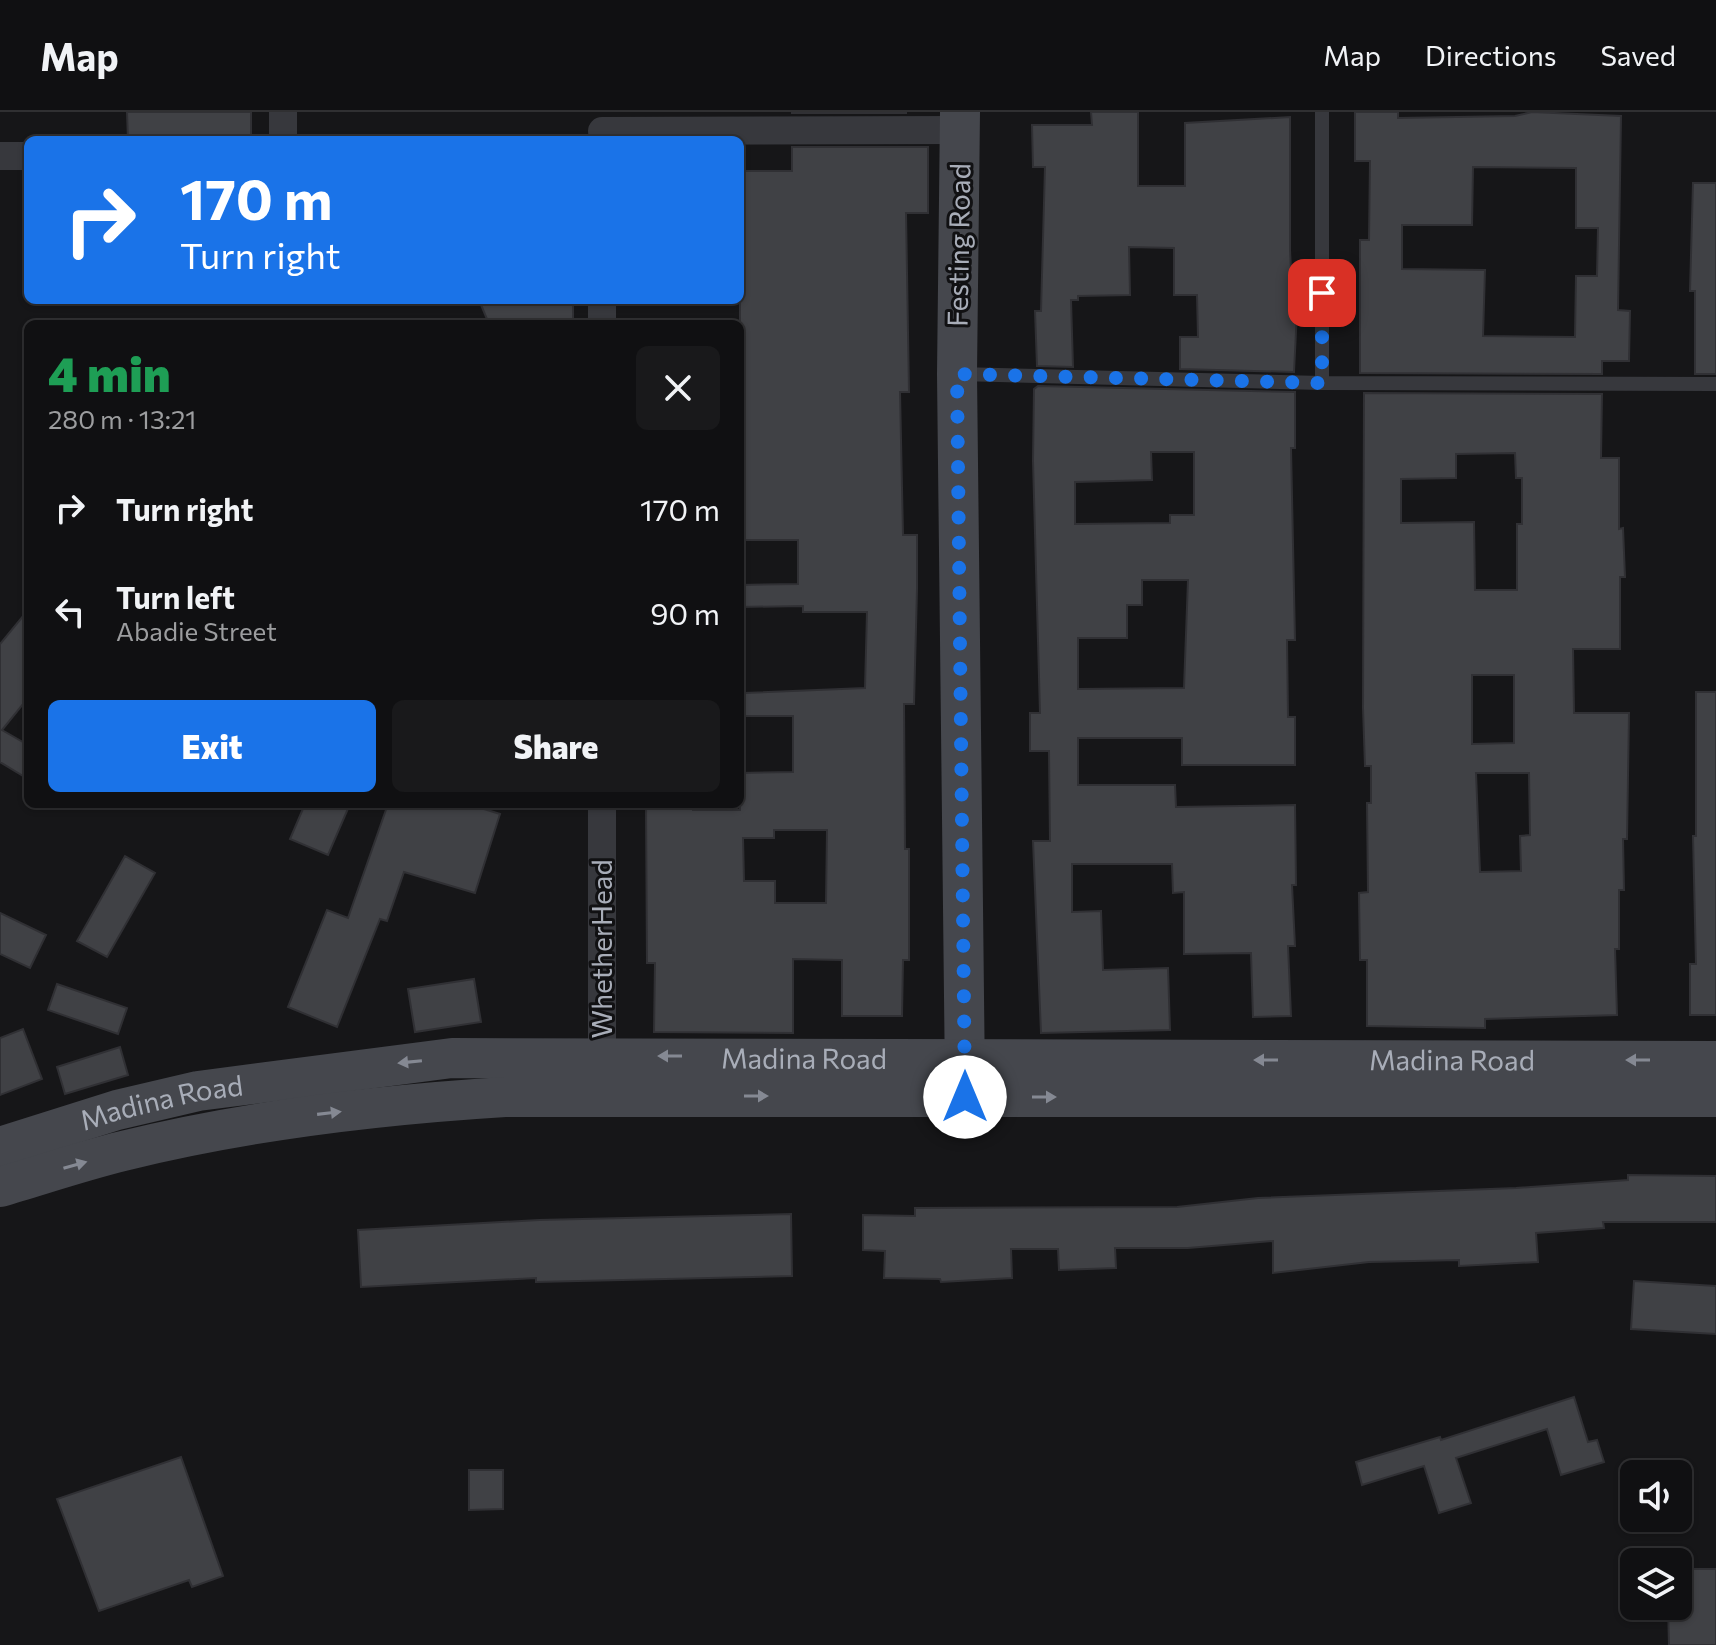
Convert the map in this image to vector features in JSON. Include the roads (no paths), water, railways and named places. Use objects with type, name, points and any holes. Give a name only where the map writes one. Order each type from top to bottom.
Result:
[{"type":"main road","name":"Festing Road","points":[[960,121],[957,374],[965,1078]]},
{"type":"main road","name":"Madina Road","points":[[0,1147],[117,1110],[198,1091],[293,1076],[452,1058],[602,1076],[965,1078],[1329,1078],[1716,1061]]},
{"type":"main road","name":"Madina Road","points":[[0,1187],[123,1151],[316,1114],[434,1101],[602,1076]]},
{"type":"main road","name":"Madina Road","points":[[1329,1078],[1716,1097]]},
{"type":"street","points":[[283,112],[283,136]]},
{"type":"street","points":[[602,128],[960,121]]},
{"type":"street","points":[[0,156],[24,156]]},
{"type":"street","name":"WhetherHead","points":[[602,808],[602,1076]]},
{"type":"lane","points":[[1322,112],[1322,383]]},
{"type":"lane","points":[[957,374],[1322,383],[1716,384]]}]
